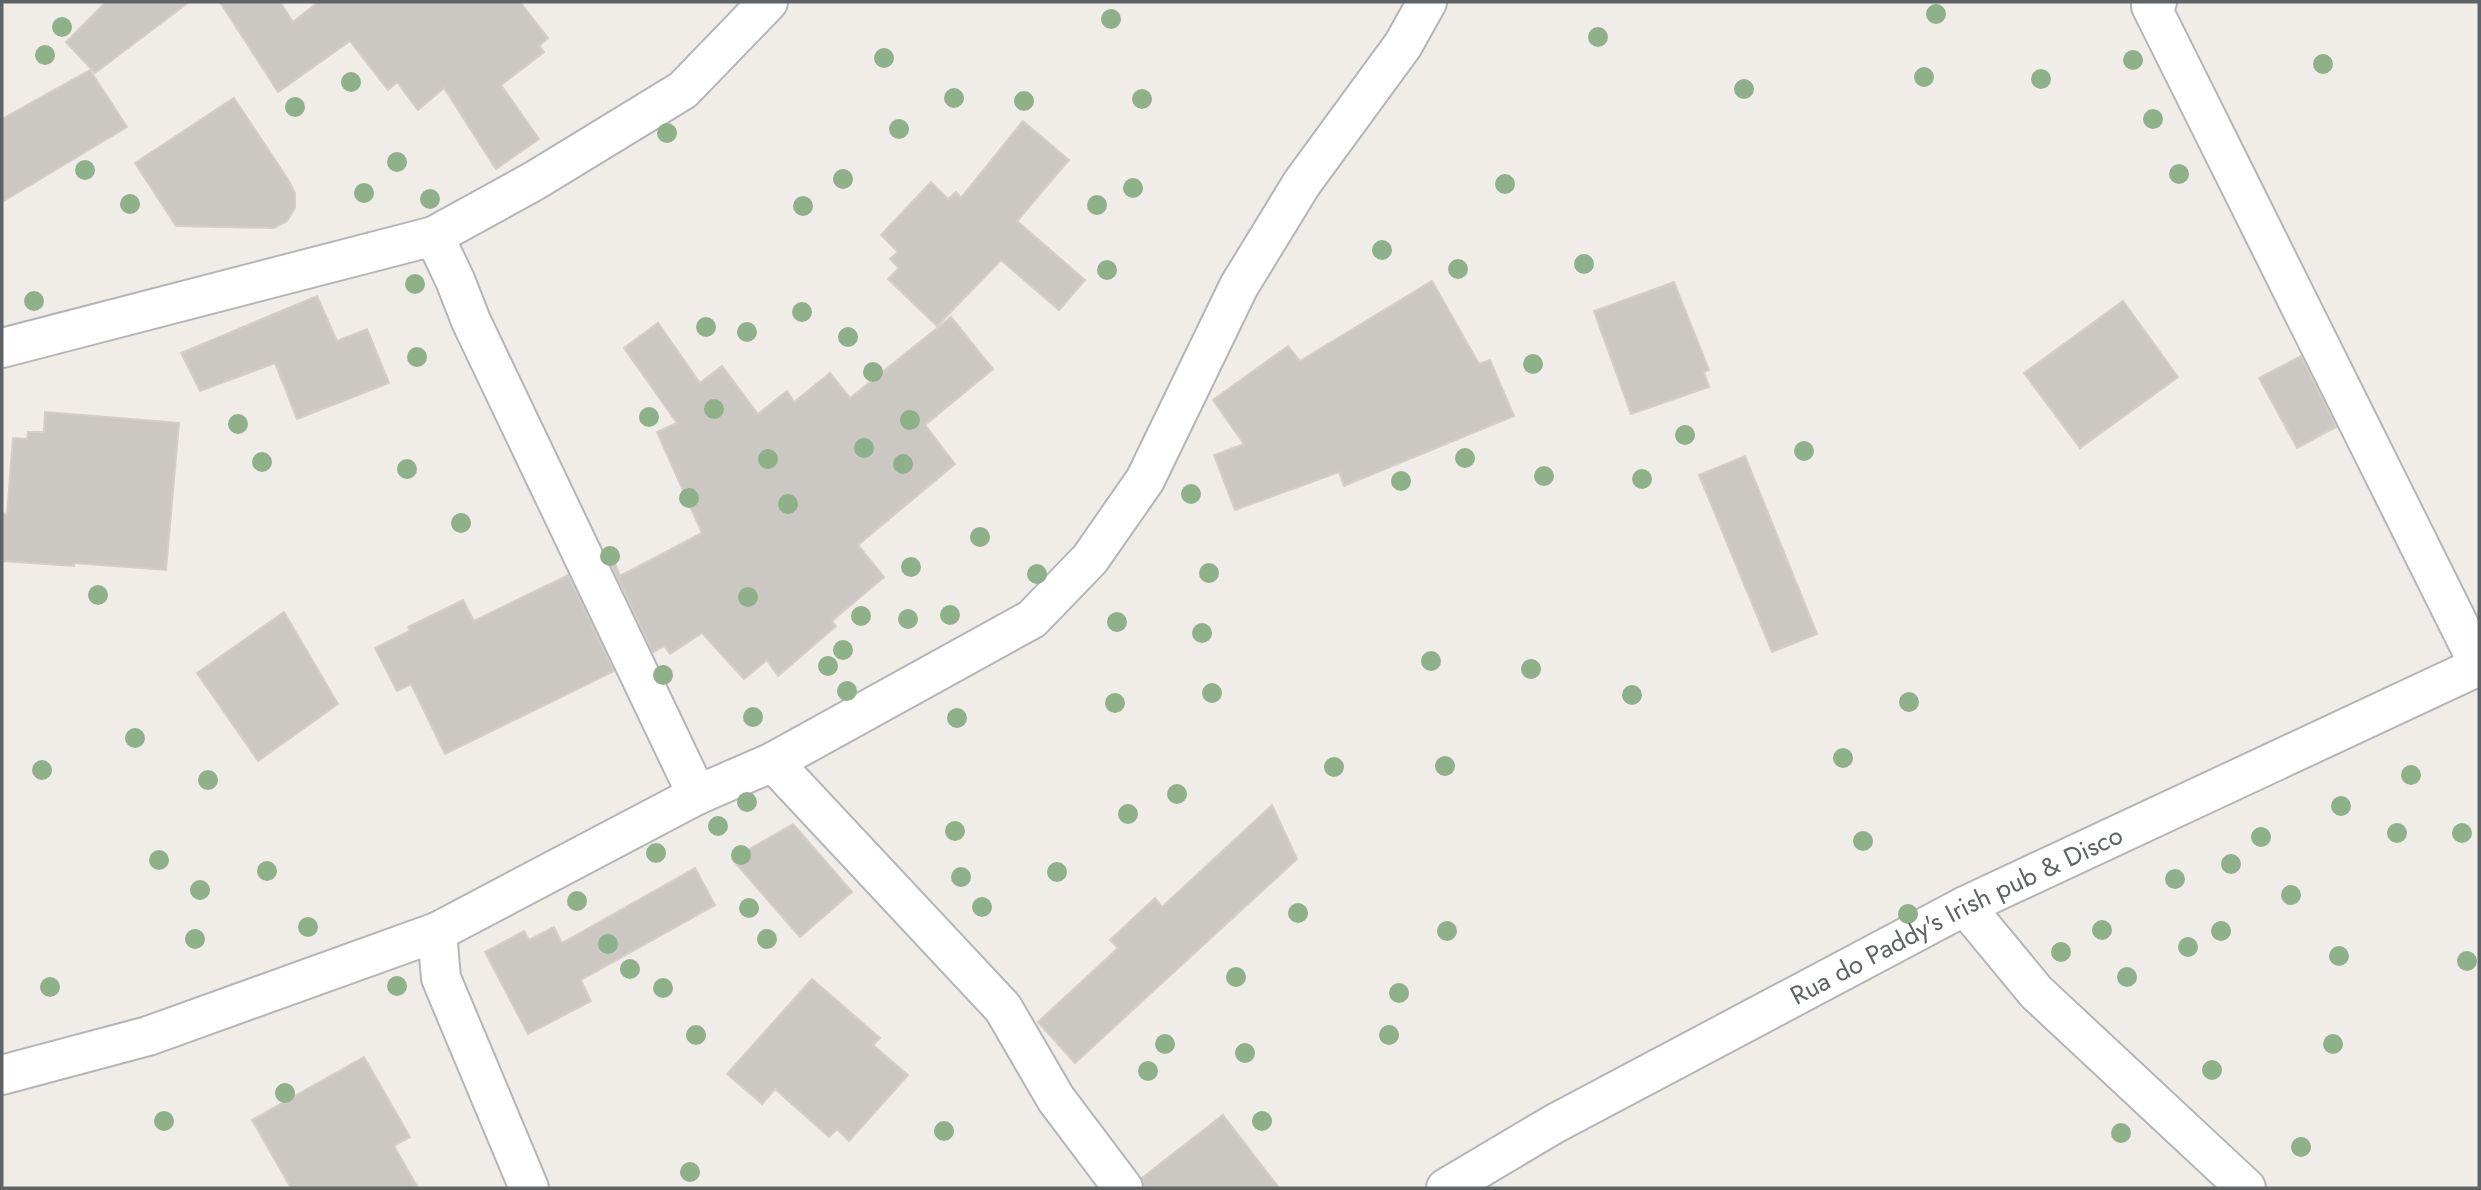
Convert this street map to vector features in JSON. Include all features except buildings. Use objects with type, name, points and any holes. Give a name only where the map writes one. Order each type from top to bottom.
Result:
[{"type":"street","points":[[2,348],[434,236],[534,181],[683,90],[768,2]]},
{"type":"street","points":[[2,1075],[148,1036],[437,932],[697,794],[773,762],[1032,619],[1090,559],[1145,480],[1238,286],[1302,183],[1403,45],[1427,2]]},
{"type":"street","points":[[2157,2],[2151,6],[2479,665]]},
{"type":"street","points":[[434,236],[471,321],[697,794]]},
{"type":"street","name":"Rua do Paddy's Irish pub & Disco","points":[[1446,1188],[1554,1124],[1965,906],[2479,665]]},
{"type":"street","points":[[773,762],[1003,1007],[1056,1100],[1123,1188]]},
{"type":"street","points":[[1965,906],[2036,992],[2246,1188]]},
{"type":"street","points":[[437,932],[442,978],[529,1188]]}]
